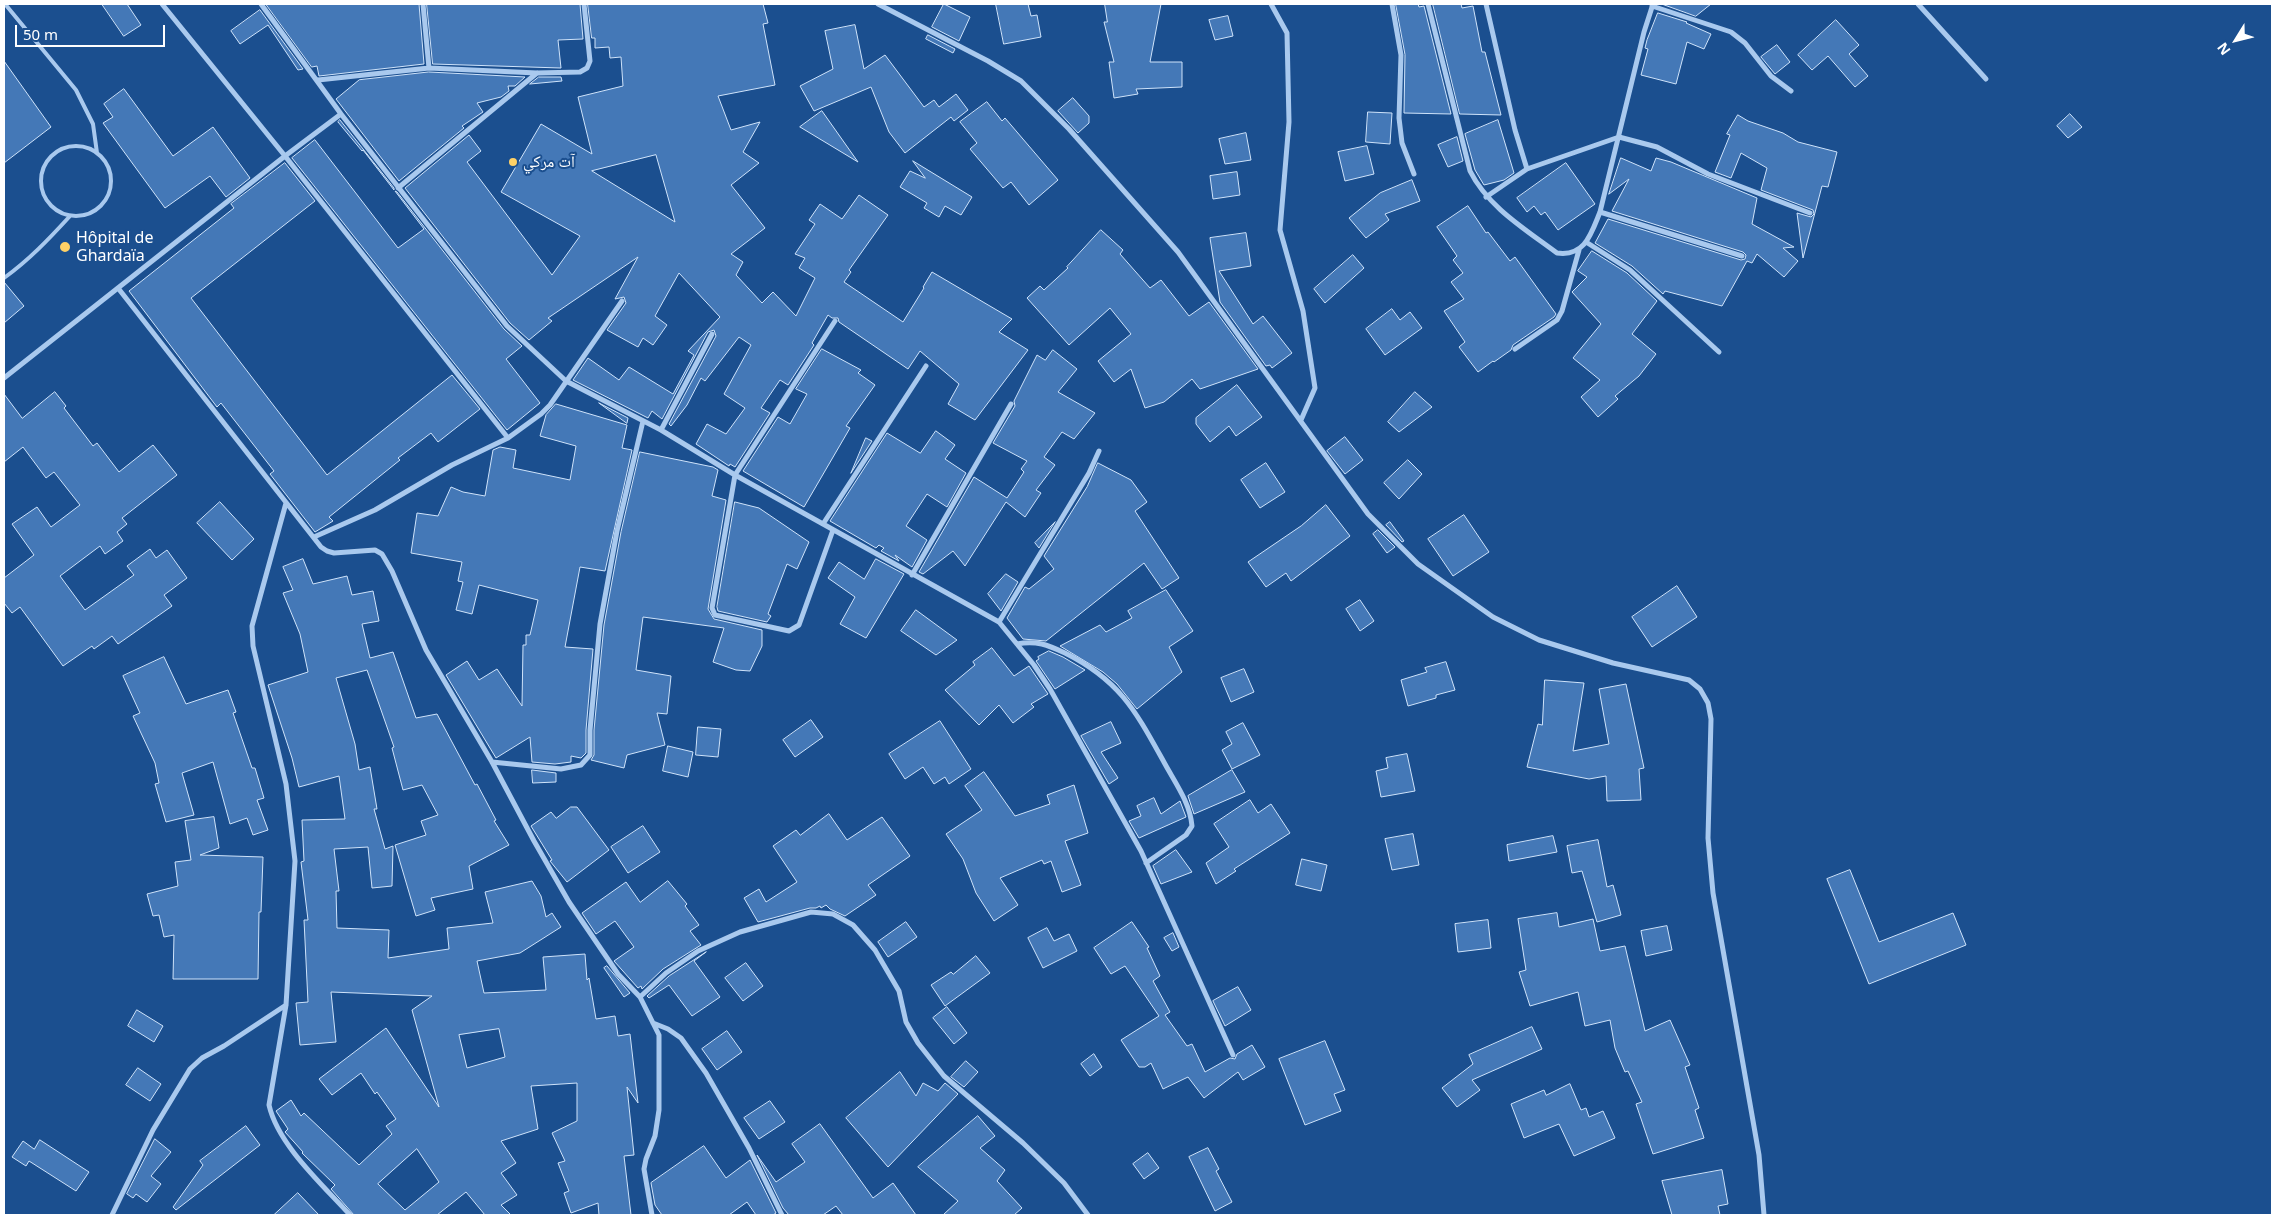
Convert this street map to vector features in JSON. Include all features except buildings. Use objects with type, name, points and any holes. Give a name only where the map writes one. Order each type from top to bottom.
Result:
[{"type":"street","points":[[162,4],[508,438]]},
{"type":"street","points":[[261,4],[341,114],[507,326],[566,381],[661,430],[822,524],[999,622],[1034,665],[1050,689],[1146,863],[1233,1055]]},
{"type":"street","points":[[423,4],[429,68]]},
{"type":"street","points":[[318,80],[429,68],[537,73],[580,72],[589,66],[584,4]]},
{"type":"street","points":[[878,4],[988,61],[1020,81],[1062,122],[1178,252],[1368,514],[1418,564],[1493,617],[1539,640],[1613,662],[1689,680],[1700,689],[1708,703],[1711,719],[1708,838],[1713,893],[1759,1155],[1764,1215]]},
{"type":"street","points":[[1271,4],[1288,33],[1289,122],[1280,230],[1303,311],[1316,388],[1301,420]]},
{"type":"street","points":[[1392,4],[1401,56],[1399,118],[1402,142],[1414,174]]},
{"type":"street","points":[[1428,4],[1470,171],[1478,188],[1486,198],[1557,253],[1568,255],[1579,250],[1586,242],[1600,212],[1644,32],[1653,5],[1731,32],[1745,43],[1771,76],[1791,91]]},
{"type":"street","points":[[1486,4],[1515,130],[1527,169]]},
{"type":"street","points":[[1918,4],[1986,79]]},
{"type":"street","points":[[398,188],[537,73]]},
{"type":"street","points":[[4,378],[341,114]]},
{"type":"street","points":[[1486,198],[1527,169],[1619,137],[1657,147],[1708,174],[1810,214]]},
{"type":"street","points":[[1600,212],[1742,256]]},
{"type":"street","points":[[1586,242],[1630,270],[1719,352]]},
{"type":"street","points":[[1515,349],[1557,320],[1562,311],[1579,250]]},
{"type":"street","points":[[118,288],[286,503],[326,551],[334,553],[375,550],[382,554],[392,571],[426,650],[492,762],[569,902],[618,974],[640,998],[658,1035],[659,1110],[655,1136],[646,1158],[644,1169],[652,1215]]},
{"type":"street","points":[[314,537],[375,510],[452,465],[508,438],[541,414],[622,301]]},
{"type":"street","points":[[833,530],[799,625],[795,628],[790,631],[715,615],[712,608],[735,474],[835,321]]},
{"type":"street","points":[[661,430],[712,334]]},
{"type":"street","points":[[822,524],[926,366]]},
{"type":"street","points":[[912,575],[1011,404]]},
{"type":"street","points":[[492,762],[561,769],[581,765],[590,755],[590,730],[603,608],[617,531],[643,421]]},
{"type":"street","points":[[999,622],[1089,473],[1099,451]]},
{"type":"street","points":[[286,503],[252,626],[253,646],[286,784],[295,861],[286,1005],[269,1105],[272,1119],[281,1136],[350,1215]]},
{"type":"street","points":[[1017,644],[1034,641],[1045,643],[1081,661],[1115,686],[1137,714],[1186,801],[1192,826],[1186,835],[1146,863]]},
{"type":"street","points":[[640,998],[666,973],[698,951],[740,932],[811,912],[832,914],[853,925],[875,950],[899,990],[906,1022],[914,1036],[944,1076],[1023,1143],[1050,1169],[1070,1190],[1088,1215]]},
{"type":"street","points":[[112,1215],[153,1130],[190,1068],[202,1058],[224,1046],[286,1005]]},
{"type":"street","points":[[653,1023],[668,1029],[681,1038],[706,1073],[740,1132],[782,1215]]},
{"type":"lane","points":[[5,4],[76,90],[92,124],[97,152],[110,172],[111,187],[108,198],[100,208],[92,213],[81,217],[70,216],[52,207],[41,188],[41,178],[46,162],[56,152],[71,146],[97,152]]},
{"type":"lane","points":[[4,278],[21,266],[45,244],[70,216]]},
{"type":"place","name":"آت مركي","points":[[513,162]]},
{"type":"place","name":"Hôpital de Ghardaïa","points":[[65,247]]}]
